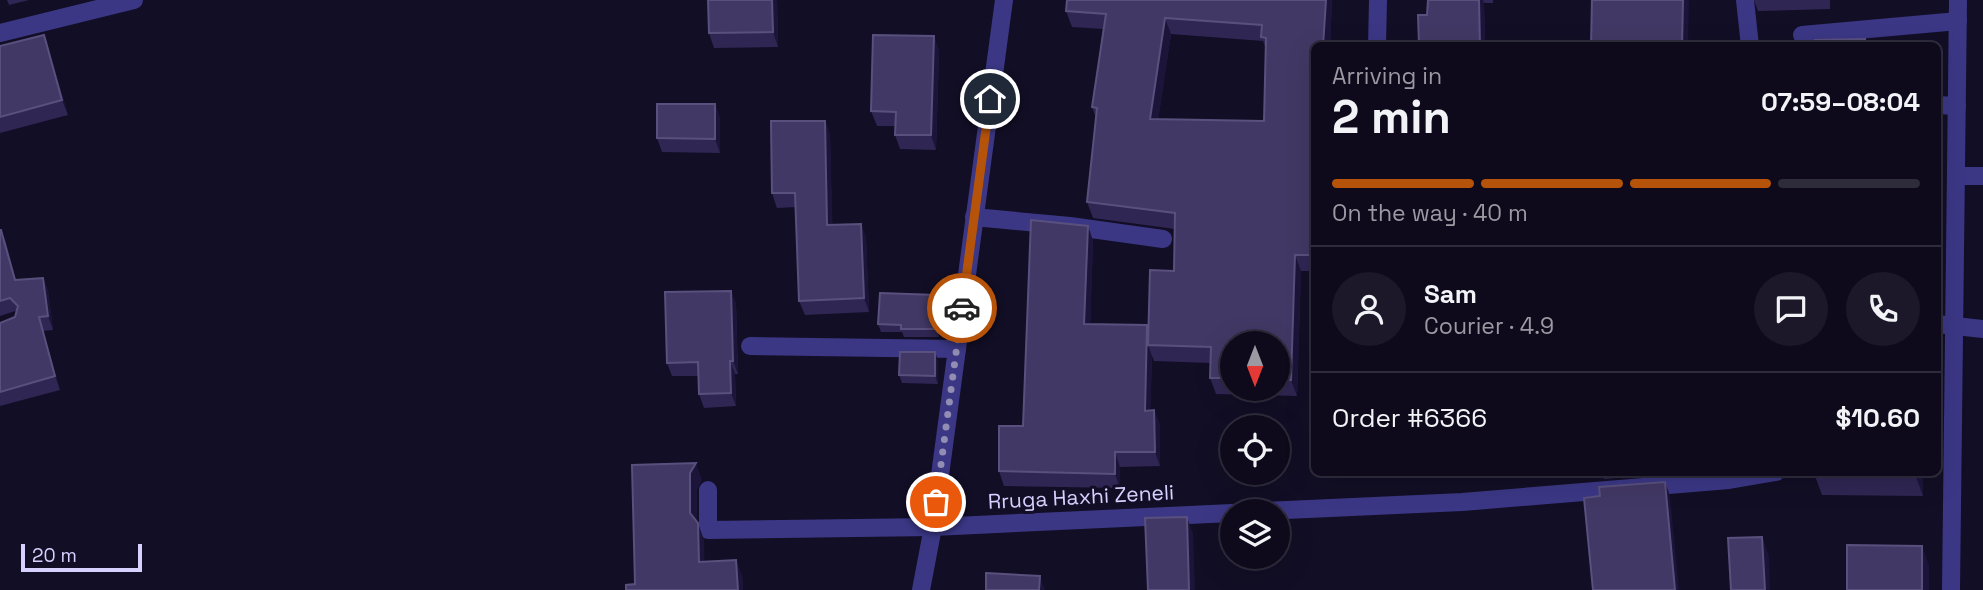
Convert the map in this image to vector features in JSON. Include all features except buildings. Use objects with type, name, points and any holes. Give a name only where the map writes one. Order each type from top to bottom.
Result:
[{"type":"street","points":[[0,33],[134,0]]},
{"type":"street","points":[[921,590],[933,527],[1004,0]]},
{"type":"street","points":[[1377,42],[1378,0]]},
{"type":"street","points":[[1745,0],[1750,42]]},
{"type":"street","points":[[1951,590],[1946,324],[1956,176],[1958,0]]},
{"type":"street","points":[[1802,34],[1958,21]]},
{"type":"street","points":[[1941,105],[1957,106]]},
{"type":"street","points":[[1956,176],[1983,176]]},
{"type":"street","points":[[974,217],[1070,226],[1163,239]]},
{"type":"street","points":[[1946,324],[1983,329]]},
{"type":"street","points":[[750,346],[957,349]]},
{"type":"street","points":[[1290,510],[1462,502],[1752,476]]},
{"type":"street","name":"Rruga Haxhi Zeneli","points":[[708,490],[708,530],[933,527],[1220,514]]},
{"type":"way so far","points":[[936,502],[962,308]]},
{"type":"route","points":[[962,308],[990,99]]}]
